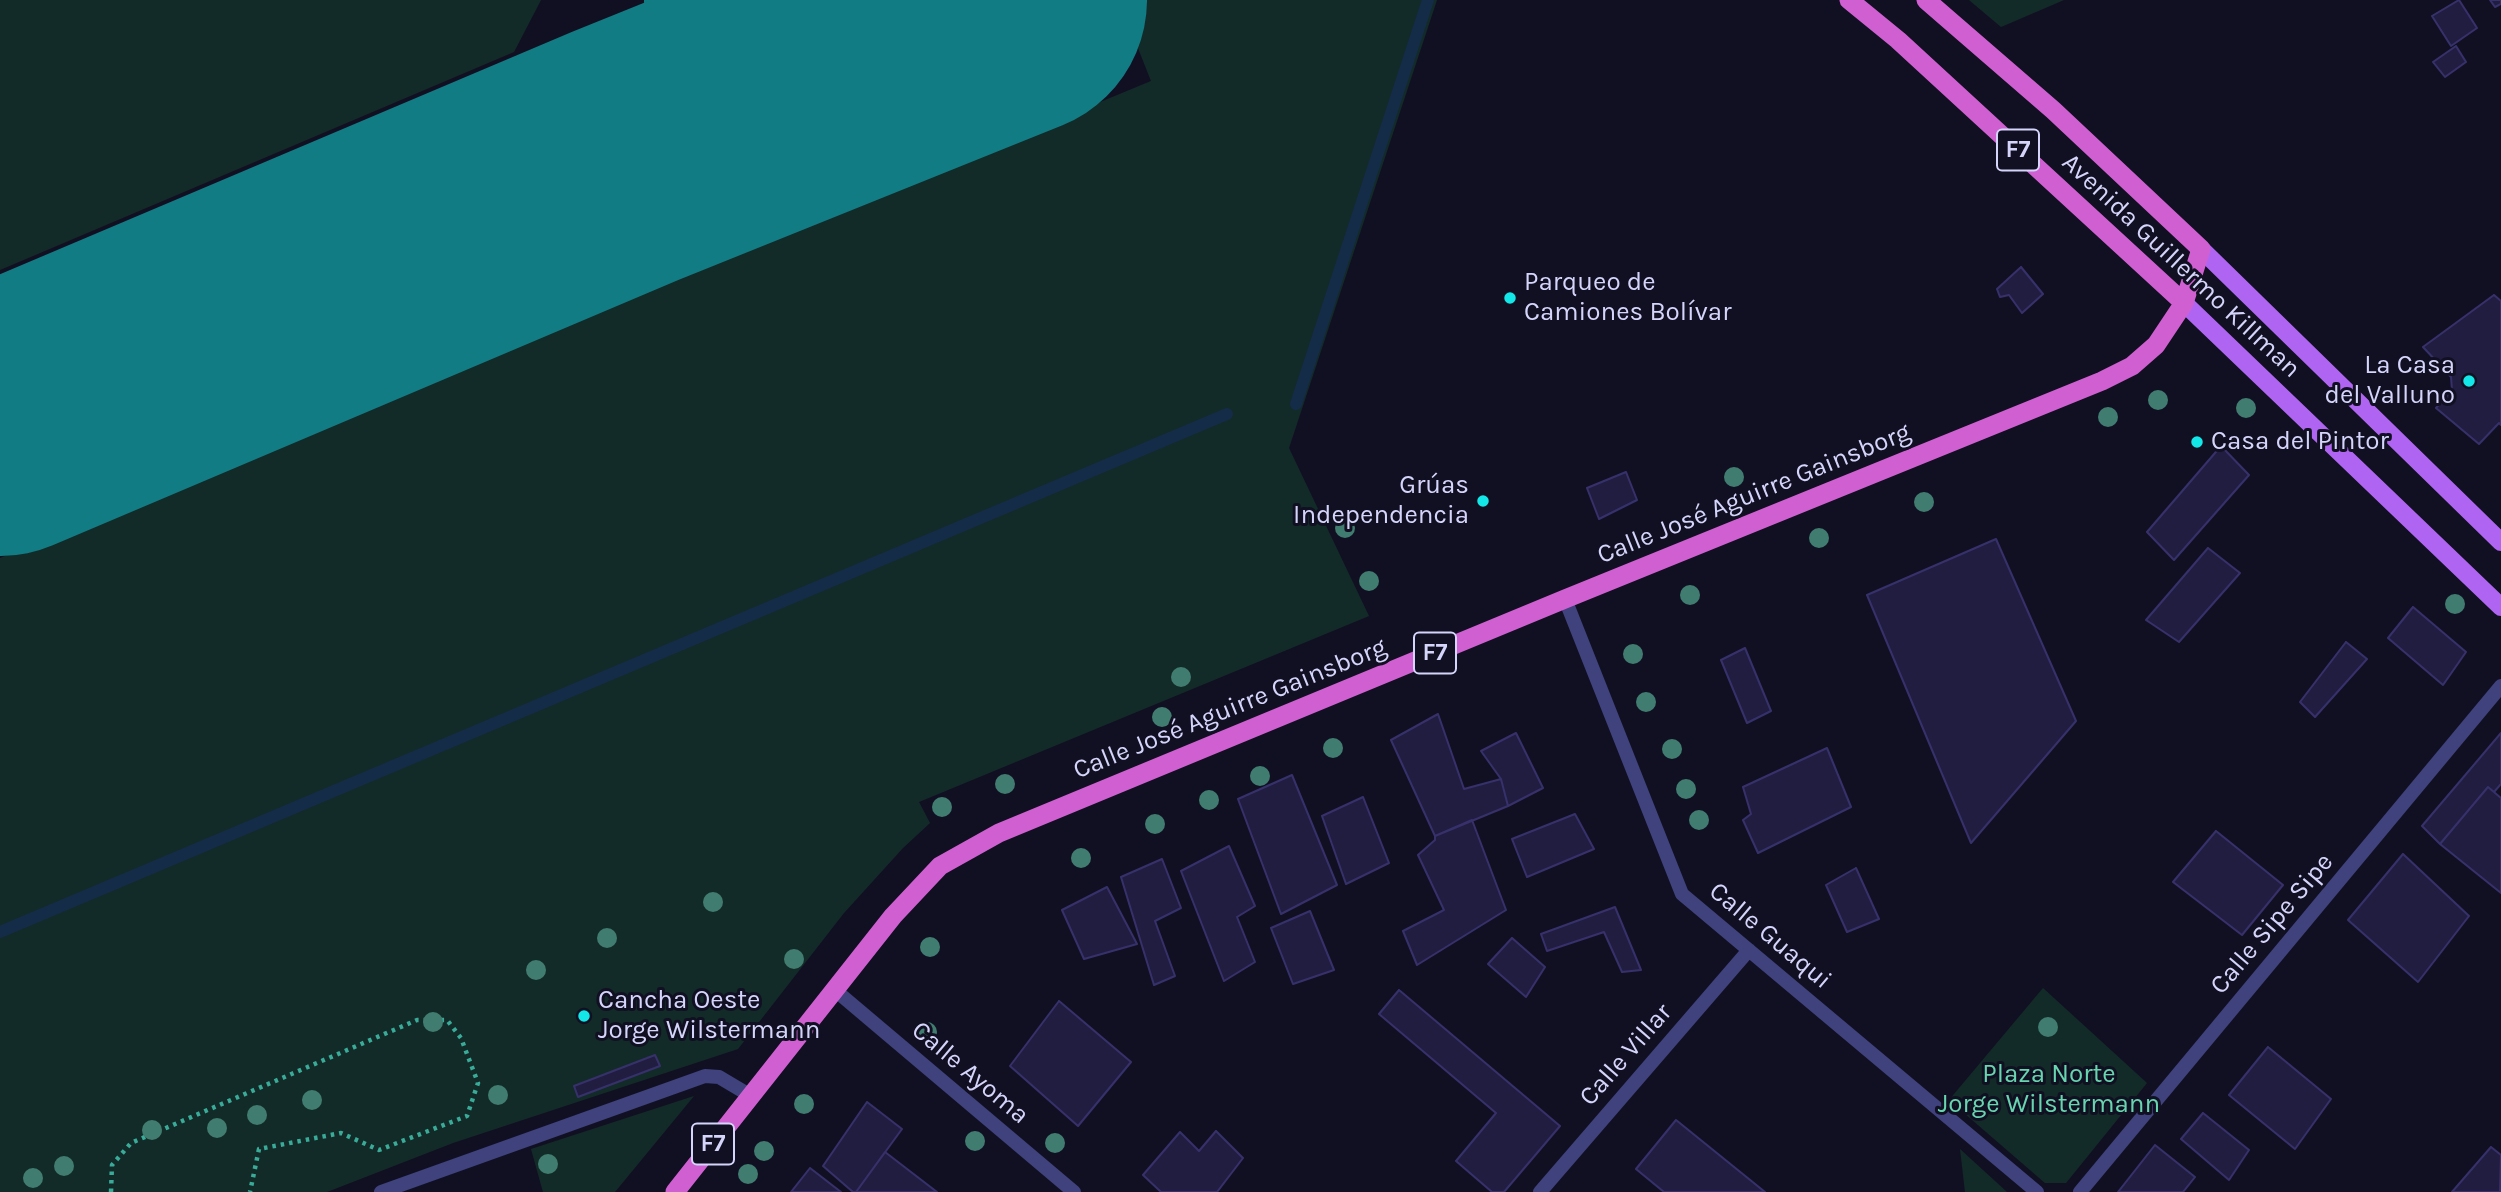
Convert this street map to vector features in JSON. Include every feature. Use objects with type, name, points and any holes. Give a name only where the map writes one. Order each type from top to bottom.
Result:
[{"type":"highway","name":"Avenida Guillermo Killman","points":[[1849,0],[1898,40],[2185,303]]},
{"type":"highway","name":"Avenida Guillermo Killman","points":[[1926,0],[2053,110],[2201,249]]},
{"type":"highway","name":"Calle José Aguirre Gainsborg","points":[[751,1096],[893,916],[940,866],[999,833],[2102,381],[2132,366],[2156,345],[2185,303],[2201,249]]},
{"type":"highway","name":"F7","points":[[675,1192],[751,1096]]},
{"type":"main road","name":"Avenida Guillermo Killman","points":[[2201,249],[2501,542]]},
{"type":"main road","name":"Avenida Guillermo Killman","points":[[2185,303],[2501,607]]},
{"type":"street","name":"Calle Guaqui","points":[[1565,599],[1682,894],[2037,1192]]},
{"type":"street","name":"Calle Sipe Sipe","points":[[2080,1192],[2501,687]]},
{"type":"street","name":"Calle Villar","points":[[1540,1192],[1749,950]]},
{"type":"street","name":"Calle Ayoma","points":[[835,990],[1074,1192]]},
{"type":"street","points":[[382,1192],[705,1076],[719,1077],[751,1096]]},
{"type":"path","points":[[111,1192],[112,1165],[131,1143],[417,1020],[447,1020],[461,1038],[478,1083],[467,1116],[379,1150],[341,1133],[259,1149],[250,1192]]},
{"type":"green space","points":[[0,0],[541,0],[514,52],[0,270]]},
{"type":"green space","points":[[1119,0],[1437,0],[1289,448],[1369,616],[919,802],[930,823],[903,848],[844,913],[738,1049],[453,1143],[327,1192],[0,1192],[0,558],[1151,81]]},
{"type":"green space","points":[[1969,0],[2064,0],[2001,27]]},
{"type":"green space","name":"Plaza Norte Jorge Wilstermann","points":[[2043,988],[2147,1083],[2066,1183],[2045,1183],[1949,1100]]},
{"type":"green space","points":[[694,1096],[615,1192],[543,1192],[531,1149]]},
{"type":"green space","name":"Plaza Norte Jorge Wilstermann","points":[[1960,1149],[2007,1192],[1965,1192]]},
{"type":"building","points":[[2459,0],[2477,28],[2451,46],[2432,16]]},
{"type":"building","points":[[2490,0],[2501,0],[2501,4],[2495,7]]},
{"type":"building","points":[[2456,46],[2466,62],[2445,77],[2433,62]]},
{"type":"building","points":[[2021,267],[2043,294],[2022,313],[2009,295],[2000,297],[1997,289]]},
{"type":"building","points":[[2494,295],[2501,301],[2501,425],[2499,423],[2479,444],[2436,408],[2452,390],[2451,377],[2423,347]]},
{"type":"building","points":[[2221,446],[2249,475],[2174,560],[2147,532]]},
{"type":"building","points":[[1626,472],[1637,500],[1599,519],[1587,488]]},
{"type":"building","points":[[1996,539],[2076,721],[1971,843],[1867,595]]},
{"type":"building","points":[[2208,548],[2240,573],[2179,642],[2146,620]]},
{"type":"building","points":[[2413,607],[2466,652],[2443,685],[2388,638]]},
{"type":"building","points":[[2346,642],[2367,659],[2315,717],[2300,702]]},
{"type":"building","points":[[1745,648],[1771,711],[1747,723],[1721,660]]},
{"type":"building","points":[[1438,714],[1464,789],[1501,779],[1508,806],[1435,836],[1391,740]]},
{"type":"building","points":[[1516,733],[1543,788],[1508,806],[1501,779],[1481,751]]},
{"type":"building","points":[[2501,733],[2501,784],[2494,792],[2488,787],[2440,844],[2422,826]]},
{"type":"building","points":[[1827,748],[1851,807],[1758,853],[1743,820],[1751,814],[1743,787]]},
{"type":"building","points":[[1292,775],[1337,885],[1281,914],[1238,799]]},
{"type":"building","points":[[2488,787],[2501,798],[2501,893],[2440,844]]},
{"type":"building","points":[[1363,797],[1389,863],[1346,884],[1322,816]]},
{"type":"building","points":[[1575,814],[1594,849],[1527,877],[1512,839]]},
{"type":"building","points":[[1472,820],[1506,910],[1417,965],[1403,931],[1444,910],[1418,855],[1435,840],[1435,836]]},
{"type":"building","points":[[2216,831],[2283,885],[2242,935],[2173,882]]},
{"type":"building","points":[[1229,846],[1255,906],[1237,917],[1255,962],[1224,981],[1181,871]]},
{"type":"building","points":[[2403,854],[2469,916],[2418,982],[2348,920]]},
{"type":"building","points":[[1162,859],[1181,908],[1155,921],[1175,976],[1154,985],[1121,877]]},
{"type":"building","points":[[1856,868],[1879,919],[1847,932],[1826,885]]},
{"type":"building","points":[[1107,887],[1137,944],[1084,959],[1062,910]]},
{"type":"building","points":[[1615,907],[1641,970],[1622,972],[1604,932],[1547,951],[1541,934]]},
{"type":"building","points":[[1310,911],[1334,970],[1293,984],[1271,928]]},
{"type":"building","points":[[1512,938],[1545,967],[1526,997],[1488,964]]},
{"type":"building","points":[[1399,990],[1560,1126],[1504,1192],[1492,1192],[1456,1161],[1496,1113],[1379,1014]]},
{"type":"building","points":[[1059,1001],[1131,1062],[1078,1126],[1010,1066]]},
{"type":"building","points":[[2268,1047],[2331,1099],[2295,1149],[2229,1095]]},
{"type":"building","points":[[655,1055],[660,1066],[578,1097],[574,1086]]},
{"type":"building","points":[[867,1102],[902,1129],[856,1192],[853,1192],[823,1166]]},
{"type":"building","points":[[2203,1113],[2249,1150],[2229,1180],[2181,1139]]},
{"type":"building","points":[[1676,1120],[1765,1192],[1664,1192],[1636,1169]]},
{"type":"building","points":[[1216,1131],[1243,1158],[1217,1192],[1161,1192],[1143,1175],[1180,1132],[1199,1151]]},
{"type":"building","points":[[2155,1145],[2195,1177],[2183,1192],[2118,1192]]},
{"type":"building","points":[[2491,1147],[2501,1155],[2500,1192],[2452,1192]]},
{"type":"building","points":[[885,1152],[937,1192],[856,1192]]},
{"type":"building","points":[[810,1168],[841,1192],[791,1192]]},
{"type":"waterway","points":[[1296,404],[1428,0]]},
{"type":"waterway","points":[[0,932],[1227,414]]},
{"type":"taxiway","points":[[625,156],[661,115],[687,59],[699,13],[698,0]]},
{"type":"runway","points":[[0,421],[625,156],[1012,0]]},
{"type":"place","name":"Parqueo de Camiones Bolívar","points":[[1510,298]]},
{"type":"place","name":"La Casa del Valluno","points":[[2469,381]]},
{"type":"place","name":"Casa del Pintor","points":[[2197,442]]},
{"type":"place","name":"Grúas Independencia","points":[[1483,501]]},
{"type":"place","name":"Cancha Oeste Jorge Wilstermann","points":[[584,1016]]}]
